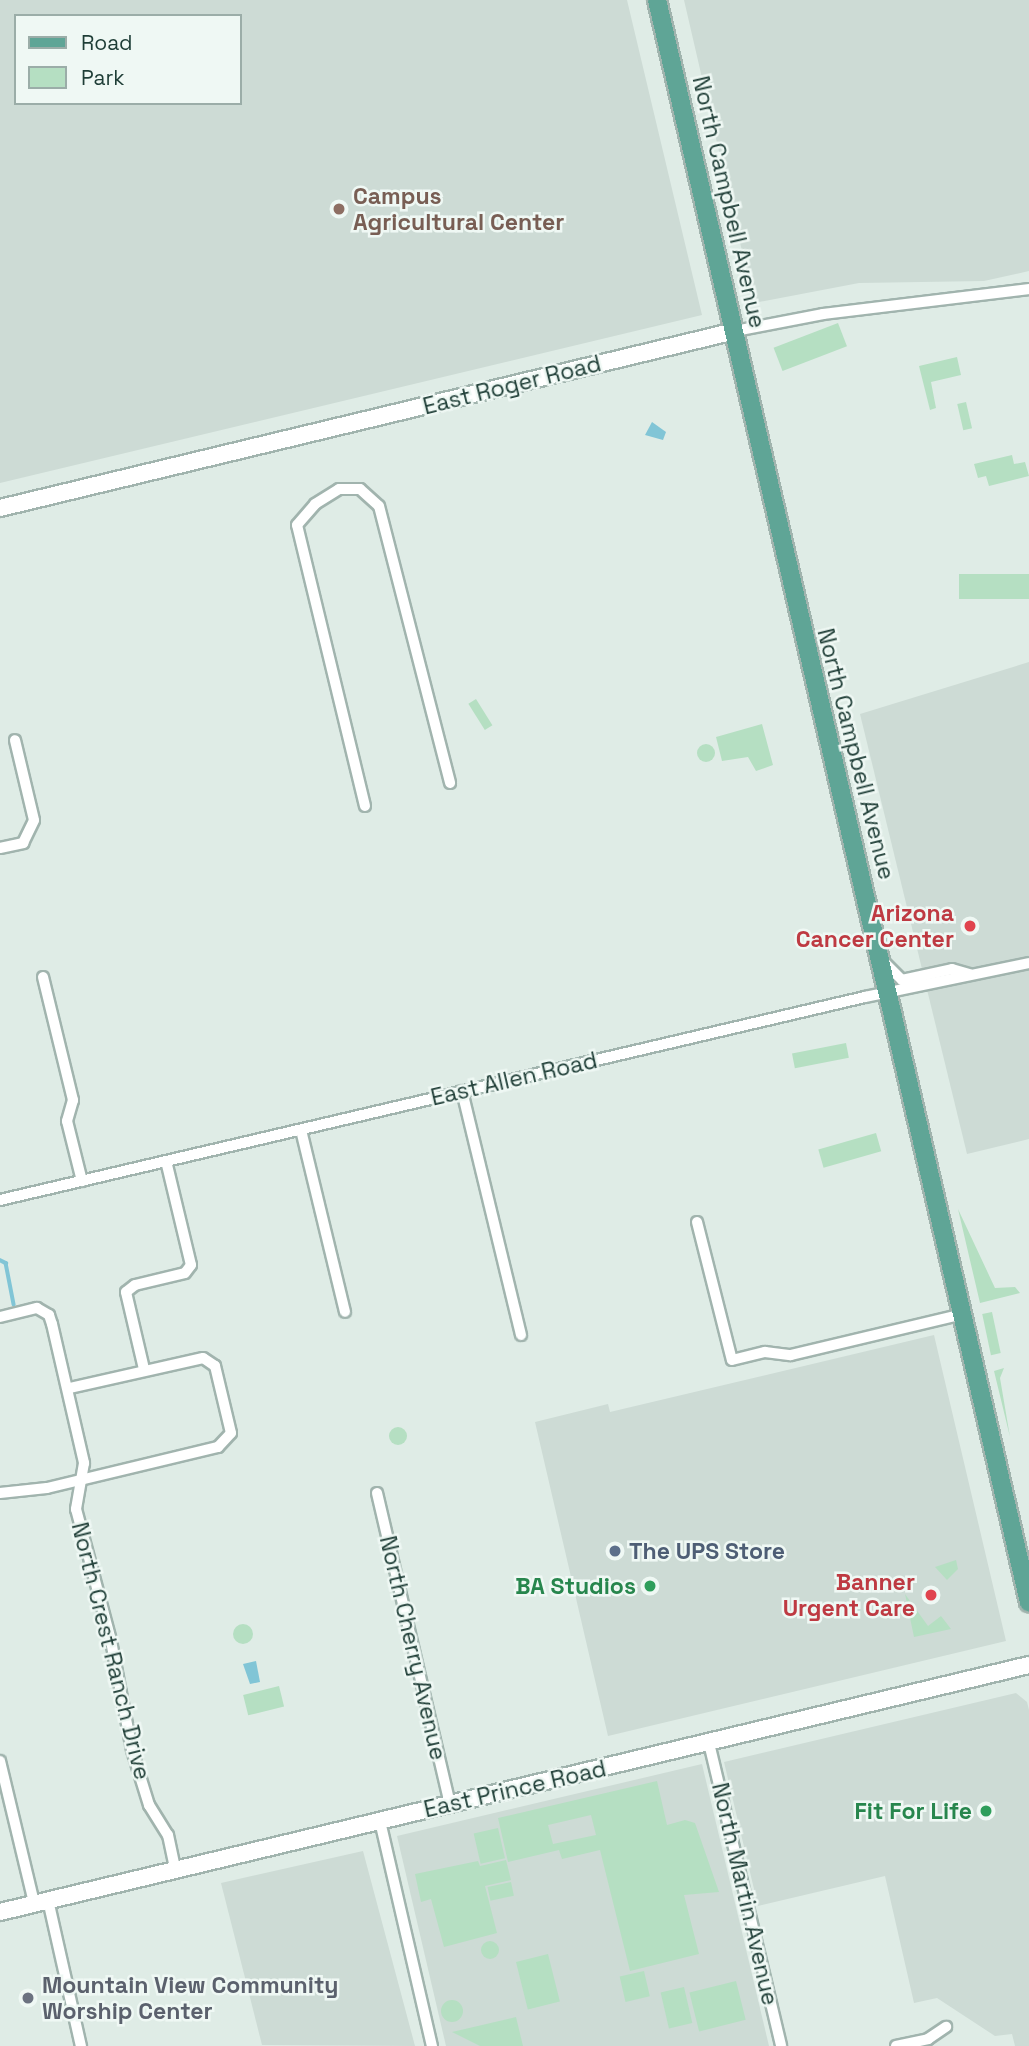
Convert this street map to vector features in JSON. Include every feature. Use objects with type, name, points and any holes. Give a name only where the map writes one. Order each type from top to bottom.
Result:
[{"type":"main road","name":"North Campbell Avenue","points":[[657,0],[735,331],[797,617],[890,992],[1029,1602]]},
{"type":"main road","name":"East Roger Road","points":[[0,508],[735,331]]},
{"type":"main road","name":"East Prince Road","points":[[0,1912],[1029,1665]]},
{"type":"street","name":"East Roger Road","points":[[735,331],[823,314],[1029,289]]},
{"type":"street","points":[[365,806],[297,525],[315,504],[339,489],[360,489],[379,506],[450,783]]},
{"type":"street","points":[[0,848],[23,843],[34,820],[15,740]]},
{"type":"street","points":[[881,957],[895,978],[902,980],[953,969],[970,974]]},
{"type":"street","name":"East Allen Road","points":[[0,1200],[890,992],[1029,963]]},
{"type":"street","points":[[43,977],[73,1100],[67,1121],[82,1181]]},
{"type":"street","points":[[462,1091],[521,1335]]},
{"type":"street","points":[[300,1130],[345,1312]]},
{"type":"street","points":[[144,1369],[126,1292],[135,1284],[185,1273],[191,1265],[166,1161]]},
{"type":"street","points":[[697,1222],[732,1360],[765,1352],[790,1355],[963,1314]]},
{"type":"street","name":"North Crest Ranch Drive","points":[[0,1317],[37,1308],[49,1315],[69,1388],[84,1463],[76,1509],[111,1641],[132,1749],[149,1805],[168,1835],[176,1868]]},
{"type":"street","points":[[0,1493],[15,1494],[80,1481],[218,1447],[227,1441],[230,1422],[210,1361],[194,1358],[69,1388]]},
{"type":"street","name":"North Cherry Avenue","points":[[377,1493],[450,1804]]},
{"type":"street","name":"North Martin Avenue","points":[[709,1743],[781,2046]]},
{"type":"street","points":[[0,1761],[81,2046]]},
{"type":"street","points":[[380,1821],[432,2046]]},
{"type":"street","points":[[896,2046],[928,2039],[946,2027]]},
{"type":"shaded area","name":"Campus Agricultural Center","points":[[0,0],[627,0],[702,315],[0,483]]},
{"type":"shaded area","points":[[684,0],[1029,0],[1029,271],[984,281],[859,283],[754,303]]},
{"type":"shaded area","name":"Arizona Cancer Center","points":[[1029,662],[1029,1139],[967,1154],[860,714]]},
{"type":"shaded area","points":[[934,1335],[1006,1641],[608,1736],[535,1422],[608,1404],[610,1412]]},
{"type":"shaded area","points":[[1016,1693],[1027,1702],[1029,1710],[1029,2046],[1015,2046],[1012,2034],[995,2036],[937,1998],[914,2003],[885,1876],[758,1906],[724,1762]]},
{"type":"shaded area","points":[[702,1764],[769,2046],[446,2046],[397,1836]]},
{"type":"shaded area","points":[[363,1851],[415,2046],[262,2045],[221,1883]]},
{"type":"green space","points":[[838,323],[847,346],[783,371],[774,348]]},
{"type":"green space","points":[[957,357],[961,375],[931,382],[936,408],[930,410],[919,366]]},
{"type":"green space","points":[[966,402],[972,428],[963,430],[957,404]]},
{"type":"green space","points":[[1012,455],[1014,464],[1025,462],[1029,476],[989,486],[986,476],[978,478],[974,464]]},
{"type":"green space","points":[[959,574],[1029,574],[1029,599],[959,599]]},
{"type":"green space","points":[[476,699],[492,725],[485,730],[468,704]]},
{"type":"green space","points":[[762,724],[773,765],[756,771],[748,757],[722,761],[716,737]]},
{"type":"green space","points":[[706,744],[712,747],[715,753],[712,759],[706,762],[700,759],[697,753],[700,747]]},
{"type":"green space","points":[[846,1043],[849,1058],[795,1068],[792,1053]]},
{"type":"green space","points":[[876,1133],[881,1151],[824,1168],[818,1150]]},
{"type":"green space","points":[[958,1209],[995,1288],[1015,1287],[1020,1293],[980,1303]]},
{"type":"green space","points":[[992,1312],[1001,1353],[991,1355],[982,1314]]},
{"type":"green space","points":[[1004,1368],[1000,1378],[1010,1437],[994,1371]]},
{"type":"green space","points":[[398,1427],[404,1430],[407,1436],[404,1442],[398,1445],[392,1442],[389,1436],[392,1430]]},
{"type":"green space","points":[[956,1560],[958,1569],[947,1580],[935,1567]]},
{"type":"green space","points":[[905,1594],[928,1626],[941,1616],[951,1629],[914,1637]]},
{"type":"green space","points":[[243,1624],[250,1627],[253,1634],[250,1641],[243,1644],[236,1641],[233,1634],[236,1627]]},
{"type":"green space","points":[[279,1686],[284,1706],[248,1715],[243,1695]]},
{"type":"green space","points":[[657,1781],[667,1825],[685,1820],[695,1823],[719,1892],[684,1895],[699,1954],[630,1971],[600,1850],[562,1859],[559,1850],[508,1862],[498,1818]],"holes":[[[591,1815],[596,1835],[553,1844],[548,1825]]]},
{"type":"green space","points":[[498,1828],[505,1858],[481,1864],[474,1834]]},
{"type":"green space","points":[[506,1860],[511,1880],[485,1886],[497,1933],[444,1947],[431,1899],[421,1902],[415,1874],[478,1861],[480,1866]]},
{"type":"green space","points":[[511,1882],[514,1896],[490,1901],[488,1887]]},
{"type":"green space","points":[[490,1941],[496,1944],[499,1950],[496,1956],[490,1959],[484,1956],[481,1950],[484,1944]]},
{"type":"green space","points":[[548,1954],[560,2002],[528,2010],[516,1962]]},
{"type":"green space","points":[[644,1971],[650,1996],[625,2002],[620,1977]]},
{"type":"green space","points":[[736,1981],[746,2020],[699,2031],[689,1993]]},
{"type":"green space","points":[[684,1987],[692,2023],[669,2028],[661,1992]]},
{"type":"green space","points":[[452,2000],[460,2003],[463,2011],[460,2019],[452,2022],[444,2019],[441,2011],[444,2003]]},
{"type":"green space","points":[[516,2017],[523,2046],[480,2046],[452,2032]]},
{"type":"water","points":[[652,422],[666,432],[663,440],[645,435]]},
{"type":"water","points":[[256,1661],[260,1682],[250,1684],[243,1664]]},
{"type":"waterway","points":[[0,1260],[6,1263],[14,1304]]},
{"type":"place","name":"Campus Agricultural Center","points":[[339,209]]},
{"type":"place","name":"Arizona Cancer Center","points":[[970,926]]},
{"type":"place","name":"The UPS Store","points":[[615,1551]]},
{"type":"place","name":"BA Studios","points":[[650,1586]]},
{"type":"place","name":"Banner Urgent Care","points":[[931,1595]]},
{"type":"place","name":"Fit For Life","points":[[986,1811]]},
{"type":"place","name":"Mountain View Community Worship Center","points":[[28,1998]]}]
